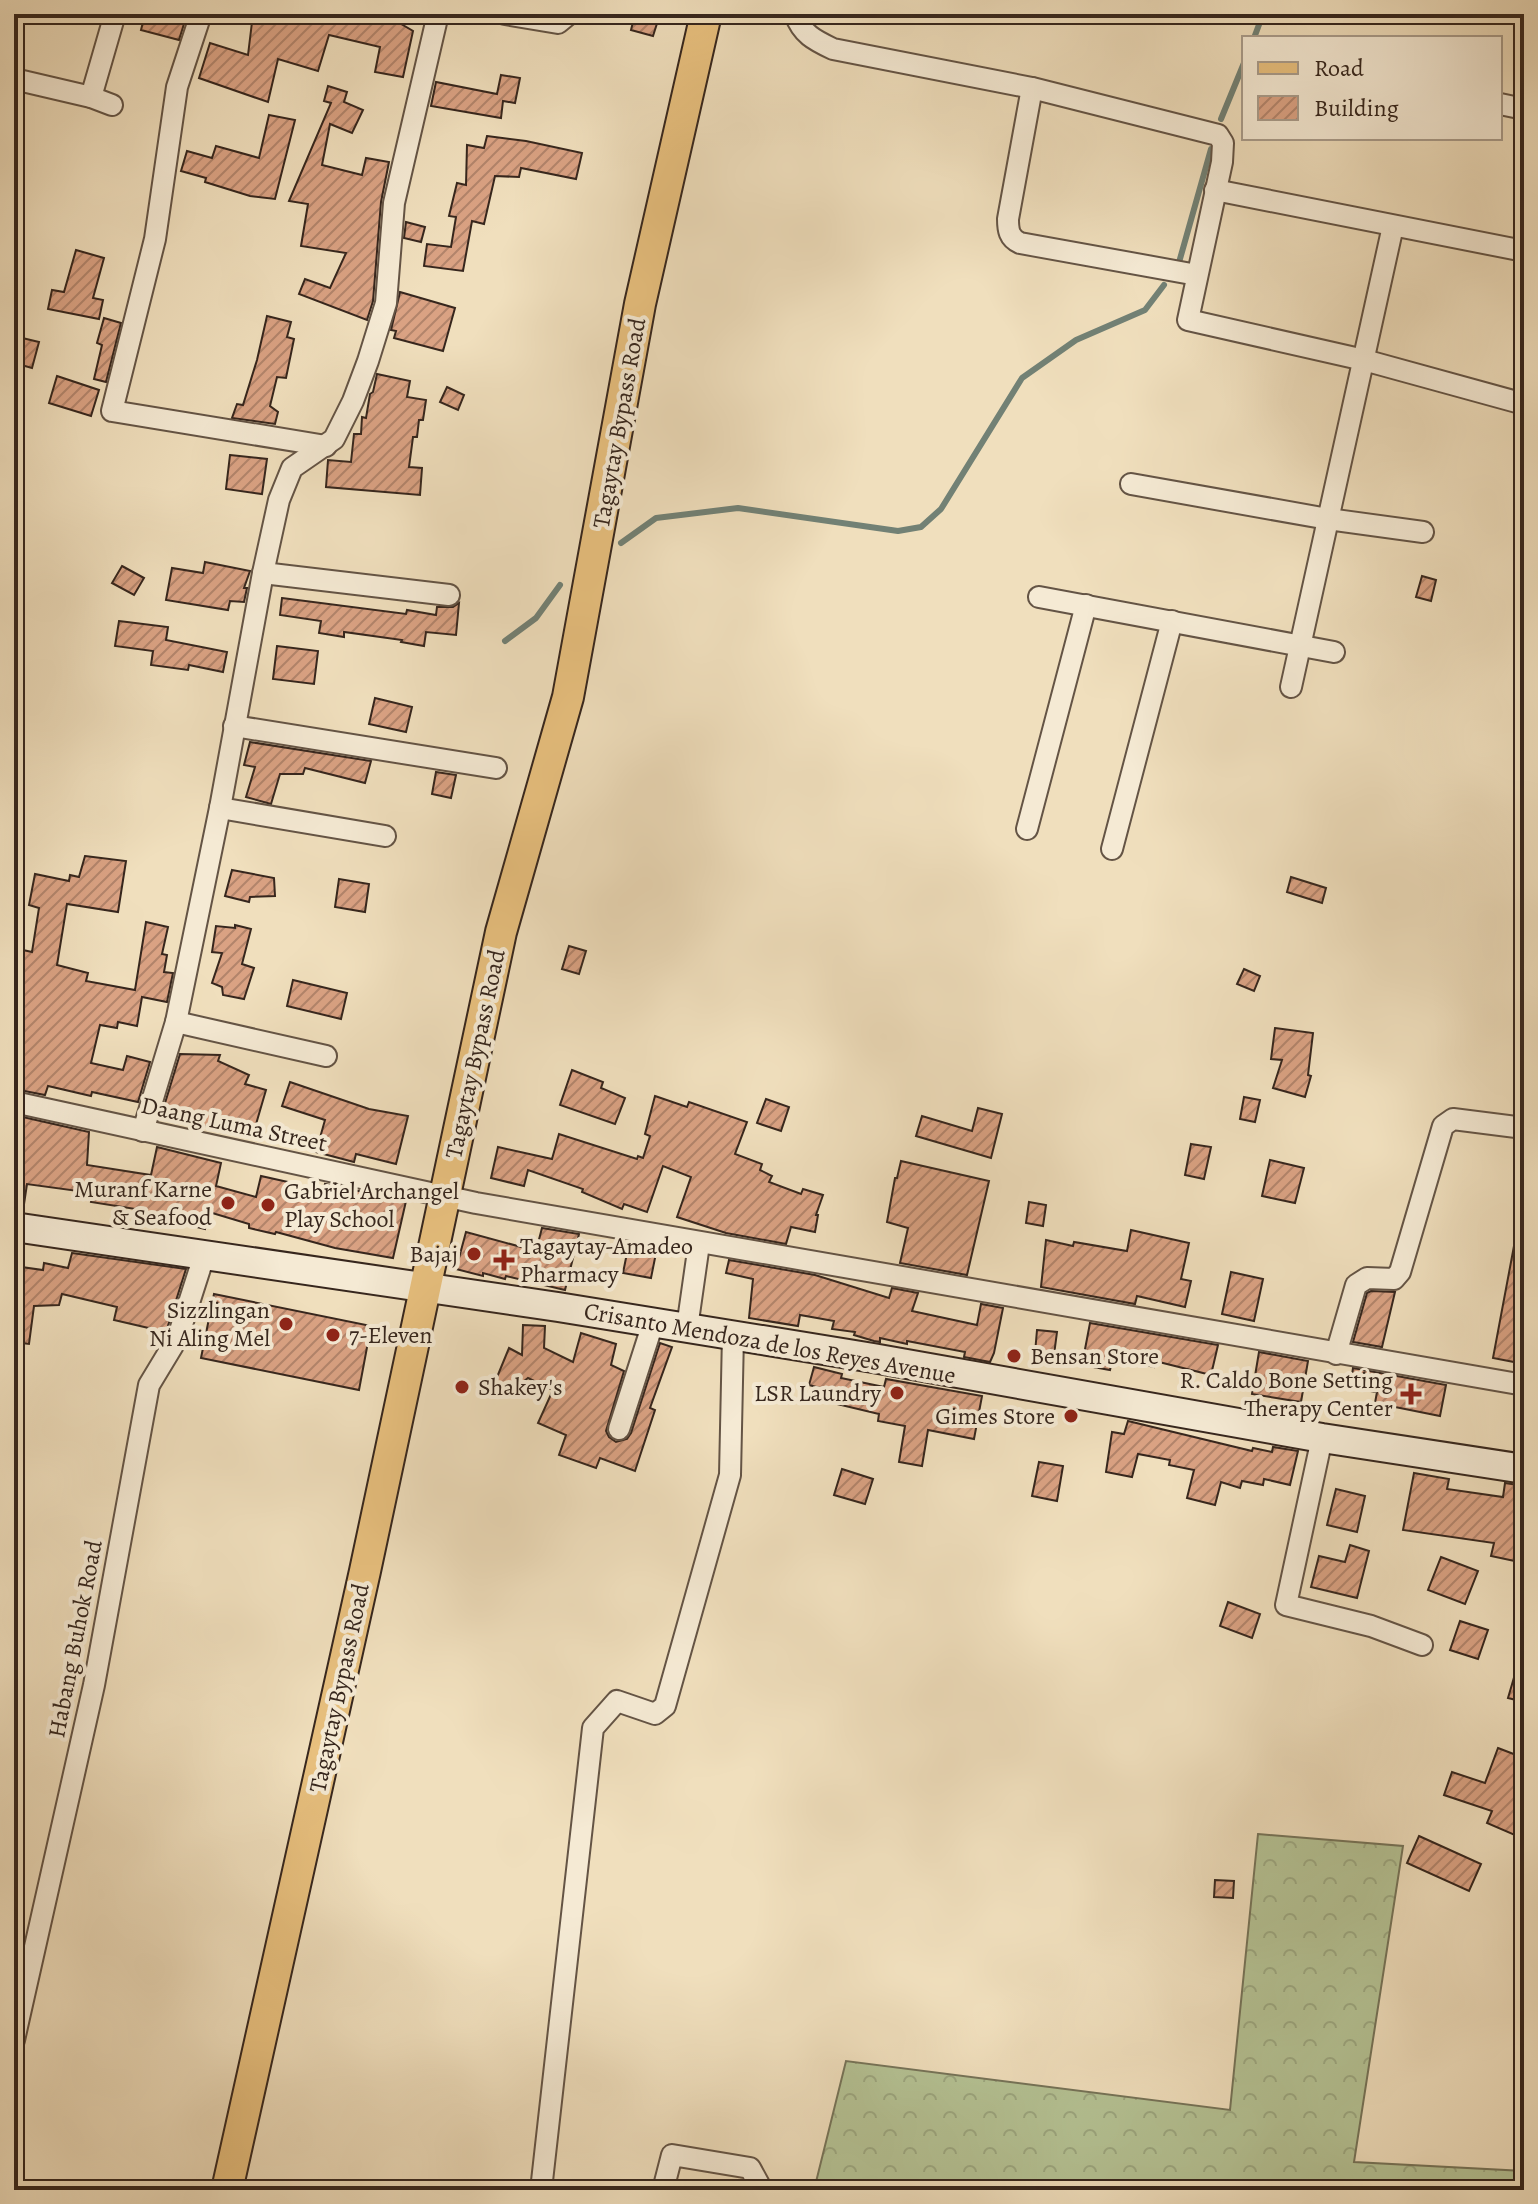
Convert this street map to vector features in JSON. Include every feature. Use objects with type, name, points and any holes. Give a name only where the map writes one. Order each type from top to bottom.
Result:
[{"type":"main road","name":"Tagaytay Bypass Road","points":[[227,2190],[365,1571],[501,932],[568,697],[640,304],[706,14]]},
{"type":"main road","name":"Crisanto Mendoza de los Reyes Avenue","points":[[14,1227],[733,1335],[1322,1438],[1524,1469]]},
{"type":"street","points":[[91,97],[115,14]]},
{"type":"street","points":[[201,14],[177,87],[161,207],[112,411],[326,446]]},
{"type":"street","points":[[143,1131],[176,1022],[220,808],[263,573],[286,478],[297,462],[326,446],[341,429],[386,303],[394,203],[438,14]]},
{"type":"street","points":[[505,14],[558,23],[569,14]]},
{"type":"street","points":[[795,14],[801,30],[833,49],[1032,88],[1218,135],[1223,150],[1188,320],[1364,360],[1524,404]]},
{"type":"street","points":[[14,79],[112,105]]},
{"type":"street","points":[[1032,88],[1008,219],[1012,238],[1020,243],[1197,275]]},
{"type":"street","points":[[1502,104],[1524,109]]},
{"type":"street","points":[[1215,190],[1524,251]]},
{"type":"street","points":[[1291,687],[1393,226]]},
{"type":"street","points":[[1131,484],[1328,519],[1423,532]]},
{"type":"street","points":[[263,573],[449,595]]},
{"type":"street","points":[[1039,597],[1334,652]]},
{"type":"street","points":[[1027,829],[1086,605]]},
{"type":"street","points":[[1112,849],[1172,621]]},
{"type":"street","points":[[234,726],[496,768]]},
{"type":"street","points":[[220,808],[385,836]]},
{"type":"street","points":[[176,1022],[326,1056]]},
{"type":"street","name":"Daang Luma Street","points":[[14,1102],[444,1196],[699,1244],[1524,1385]]},
{"type":"street","points":[[1336,1354],[1356,1285],[1367,1278],[1394,1279],[1400,1272],[1447,1121],[1453,1119],[1524,1128]]},
{"type":"street","points":[[687,1328],[699,1244]]},
{"type":"street","name":"Habang Buhok Road","points":[[14,2040],[94,1685],[149,1385],[178,1337],[204,1256]]},
{"type":"street","points":[[619,1429],[653,1323]]},
{"type":"street","points":[[541,2190],[593,1728],[617,1701],[655,1714],[665,1706],[730,1475],[733,1335]]},
{"type":"street","points":[[1322,1438],[1286,1605],[1371,1626],[1422,1645]]},
{"type":"street","points":[[663,2190],[672,2155],[750,2168],[762,2190]]},
{"type":"green space","points":[[1258,1834],[1403,1846],[1354,2162],[1524,2171],[1524,2190],[814,2190],[846,2061],[1230,2110]]},
{"type":"building","points":[[145,14],[187,14],[179,40],[141,30]]},
{"type":"building","points":[[253,14],[384,14],[413,31],[403,77],[375,72],[380,47],[329,35],[318,71],[278,59],[268,102],[199,78],[210,43],[248,55]]},
{"type":"building","points":[[635,14],[660,14],[653,36],[631,30]]},
{"type":"building","points":[[501,75],[520,78],[515,103],[503,101],[501,118],[431,106],[436,82],[497,94]]},
{"type":"building","points":[[328,86],[347,92],[344,102],[363,110],[352,133],[330,124],[322,165],[362,175],[366,158],[389,162],[381,202],[373,301],[367,320],[299,294],[305,279],[330,288],[346,253],[301,246],[308,204],[289,201],[331,103],[324,101]]},
{"type":"building","points":[[269,115],[295,120],[275,199],[250,196],[181,171],[187,151],[212,158],[216,146],[259,158]]},
{"type":"building","points":[[487,136],[582,153],[576,179],[521,168],[519,177],[495,176],[484,224],[472,221],[463,271],[424,266],[427,244],[451,247],[456,217],[449,216],[457,183],[466,185],[467,145],[484,148]]},
{"type":"building","points":[[406,222],[425,227],[421,242],[404,238]]},
{"type":"building","points":[[76,250],[104,258],[93,298],[103,300],[99,319],[48,309],[52,290],[64,292]]},
{"type":"building","points":[[400,292],[455,308],[443,351],[394,338],[396,331],[391,330]]},
{"type":"building","points":[[267,316],[291,322],[287,337],[294,339],[286,378],[277,377],[270,406],[278,412],[275,424],[232,418],[237,404],[243,405]]},
{"type":"building","points":[[104,318],[121,323],[106,382],[94,379],[102,345],[97,343]]},
{"type":"building","points":[[14,336],[39,342],[32,368],[14,363]]},
{"type":"building","points":[[377,374],[410,381],[407,397],[426,400],[423,420],[419,420],[417,437],[413,437],[409,467],[422,468],[420,495],[326,487],[328,460],[351,462],[354,434],[361,434],[362,417],[366,418]]},
{"type":"building","points":[[57,376],[99,390],[91,416],[49,403]]},
{"type":"building","points":[[447,387],[464,395],[458,410],[440,402]]},
{"type":"building","points":[[230,455],[267,459],[262,494],[226,489]]},
{"type":"building","points":[[205,562],[250,571],[244,588],[247,588],[244,602],[230,601],[228,610],[166,600],[172,568],[203,573]]},
{"type":"building","points":[[122,566],[144,578],[134,595],[112,583]]},
{"type":"building","points":[[1422,576],[1436,580],[1431,601],[1416,597]]},
{"type":"building","points":[[282,598],[436,615],[437,607],[453,607],[459,603],[456,635],[426,632],[424,646],[344,632],[344,637],[319,633],[321,621],[280,615]]},
{"type":"building","points":[[119,621],[168,627],[166,640],[227,652],[223,672],[189,665],[188,670],[151,665],[153,651],[115,646]]},
{"type":"building","points":[[277,646],[318,651],[314,684],[273,679]]},
{"type":"building","points":[[375,698],[412,707],[406,732],[369,724]]},
{"type":"building","points":[[250,742],[371,761],[365,783],[305,768],[303,774],[280,774],[271,804],[246,797],[255,767],[244,765]]},
{"type":"building","points":[[436,772],[456,775],[451,798],[432,794]]},
{"type":"building","points":[[85,856],[126,861],[118,912],[67,904],[57,965],[88,973],[86,981],[135,990],[146,922],[168,927],[162,954],[167,955],[164,972],[173,973],[167,1002],[142,997],[137,1026],[118,1022],[117,1028],[100,1025],[91,1063],[123,1070],[127,1056],[150,1062],[138,1102],[48,1086],[45,1095],[14,1089],[14,1035],[22,1003],[14,1002],[14,948],[32,952],[39,908],[29,905],[35,874],[69,881],[70,875],[79,877]]},
{"type":"building","points":[[232,870],[274,878],[275,896],[250,897],[249,902],[225,896]]},
{"type":"building","points":[[1291,877],[1326,888],[1322,903],[1287,892]]},
{"type":"building","points":[[339,879],[369,884],[365,912],[335,907]]},
{"type":"building","points":[[235,925],[251,929],[242,964],[254,968],[244,999],[223,995],[222,987],[212,983],[222,953],[212,952],[216,926],[235,928]]},
{"type":"building","points":[[569,946],[586,951],[579,974],[562,969]]},
{"type":"building","points":[[1244,969],[1260,976],[1254,991],[1237,984]]},
{"type":"building","points":[[293,980],[347,993],[341,1019],[287,1006]]},
{"type":"building","points":[[1275,1028],[1313,1033],[1308,1075],[1311,1076],[1305,1097],[1273,1088],[1282,1060],[1271,1059]]},
{"type":"building","points":[[180,1054],[220,1055],[218,1061],[249,1075],[245,1084],[266,1090],[254,1131],[228,1124],[225,1132],[200,1125],[201,1122],[162,1113]]},
{"type":"building","points":[[572,1070],[603,1082],[601,1088],[625,1098],[615,1124],[560,1105]]},
{"type":"building","points":[[290,1082],[369,1109],[408,1116],[396,1164],[356,1154],[354,1162],[316,1152],[325,1120],[282,1106]]},
{"type":"building","points":[[655,1096],[687,1107],[689,1102],[747,1122],[735,1154],[762,1164],[760,1170],[772,1176],[769,1182],[801,1194],[803,1189],[823,1195],[816,1215],[815,1232],[791,1227],[786,1244],[726,1233],[677,1217],[691,1177],[663,1166],[647,1212],[624,1204],[622,1209],[582,1192],[583,1189],[528,1170],[524,1186],[491,1178],[498,1147],[552,1159],[559,1134],[637,1159],[638,1156],[643,1158],[650,1136],[645,1134]]},
{"type":"building","points":[[1244,1097],[1260,1100],[1255,1122],[1240,1119]]},
{"type":"building","points":[[766,1099],[789,1107],[781,1131],[757,1123]]},
{"type":"building","points":[[978,1108],[1002,1114],[991,1158],[916,1136],[922,1116],[972,1131]]},
{"type":"building","points":[[14,1115],[89,1132],[87,1165],[151,1175],[157,1147],[221,1163],[216,1186],[256,1197],[261,1176],[288,1182],[285,1193],[321,1201],[325,1184],[406,1201],[393,1258],[249,1228],[249,1224],[209,1212],[205,1229],[141,1213],[142,1210],[91,1202],[93,1193],[27,1184],[23,1211],[14,1210]]},
{"type":"building","points":[[1191,1144],[1211,1147],[1204,1179],[1185,1175]]},
{"type":"building","points":[[1270,1160],[1304,1168],[1295,1203],[1262,1196]]},
{"type":"building","points":[[901,1161],[989,1181],[967,1275],[900,1263],[908,1228],[887,1222]]},
{"type":"building","points":[[1029,1202],[1046,1205],[1043,1226],[1026,1223]]},
{"type":"building","points":[[542,1228],[579,1234],[565,1290],[506,1276],[505,1279],[483,1273],[483,1276],[456,1269],[466,1232],[536,1251]]},
{"type":"building","points":[[1131,1230],[1189,1243],[1181,1279],[1191,1281],[1185,1307],[1137,1296],[1135,1304],[1041,1287],[1046,1240],[1127,1251]]},
{"type":"building","points":[[1517,1230],[1524,1231],[1524,1305],[1514,1362],[1493,1358]]},
{"type":"building","points":[[628,1248],[656,1253],[651,1278],[623,1273]]},
{"type":"building","points":[[72,1253],[186,1269],[166,1332],[114,1320],[117,1307],[62,1294],[59,1305],[34,1306],[29,1344],[14,1342],[14,1266],[43,1270],[44,1263],[68,1268]]},
{"type":"building","points":[[729,1260],[815,1275],[889,1298],[892,1288],[918,1293],[912,1311],[977,1325],[981,1304],[1003,1308],[994,1353],[990,1362],[964,1357],[965,1352],[907,1341],[907,1344],[880,1338],[880,1342],[874,1341],[854,1335],[855,1332],[832,1329],[834,1321],[800,1315],[798,1326],[749,1318],[753,1279],[726,1273]]},
{"type":"building","points":[[1231,1272],[1263,1279],[1254,1321],[1222,1314]]},
{"type":"building","points":[[1395,1292],[1382,1347],[1353,1342],[1367,1293]]},
{"type":"building","points":[[214,1294],[371,1326],[359,1390],[201,1358]]},
{"type":"building","points":[[1090,1323],[1218,1345],[1211,1375],[1155,1361],[1154,1367],[1113,1357],[1110,1370],[1082,1365]]},
{"type":"building","points":[[523,1325],[545,1326],[544,1348],[573,1362],[581,1333],[616,1344],[611,1365],[624,1371],[606,1431],[616,1442],[627,1439],[631,1433],[660,1343],[672,1347],[650,1408],[655,1410],[635,1471],[600,1458],[596,1468],[559,1455],[566,1435],[538,1423],[553,1390],[528,1378],[513,1390],[495,1382],[509,1348],[522,1355]]},
{"type":"building","points":[[1037,1330],[1057,1332],[1054,1355],[1035,1353]]},
{"type":"building","points":[[1259,1352],[1308,1361],[1301,1402],[1252,1394]]},
{"type":"building","points":[[814,1367],[842,1374],[841,1378],[884,1387],[886,1379],[982,1396],[974,1439],[928,1430],[922,1466],[899,1462],[905,1426],[878,1421],[879,1414],[837,1404],[839,1393],[809,1385]]},
{"type":"building","name":"R. Caldo Bone Setting Therapy Center","points":[[1353,1368],[1446,1385],[1440,1416],[1375,1403],[1377,1392],[1350,1388]]},
{"type":"building","points":[[1128,1421],[1252,1451],[1253,1448],[1272,1452],[1273,1447],[1298,1451],[1290,1485],[1264,1479],[1263,1485],[1242,1481],[1240,1488],[1221,1482],[1215,1505],[1187,1498],[1194,1470],[1169,1465],[1170,1460],[1138,1454],[1132,1477],[1106,1472],[1112,1432],[1124,1434]]},
{"type":"building","points":[[1039,1462],[1063,1466],[1057,1501],[1032,1496]]},
{"type":"building","points":[[842,1469],[873,1479],[865,1504],[834,1495]]},
{"type":"building","points":[[1414,1473],[1449,1479],[1447,1489],[1503,1497],[1505,1483],[1524,1486],[1524,1563],[1491,1556],[1494,1543],[1403,1530]]},
{"type":"building","points":[[1336,1489],[1365,1496],[1357,1532],[1327,1525]]},
{"type":"building","points":[[1350,1545],[1369,1551],[1357,1598],[1311,1587],[1319,1556],[1345,1562]]},
{"type":"building","points":[[1441,1557],[1478,1571],[1465,1604],[1428,1590]]},
{"type":"building","points":[[1228,1602],[1260,1614],[1252,1638],[1220,1626]]},
{"type":"building","points":[[1460,1621],[1488,1630],[1478,1659],[1450,1650]]},
{"type":"building","points":[[1520,1657],[1524,1657],[1524,1702],[1508,1698]]},
{"type":"building","points":[[1498,1748],[1524,1758],[1524,1831],[1519,1829],[1517,1836],[1487,1823],[1492,1811],[1444,1795],[1452,1772],[1485,1783]]},
{"type":"building","points":[[1419,1836],[1481,1864],[1469,1891],[1407,1863]]},
{"type":"building","points":[[1215,1880],[1234,1881],[1233,1898],[1214,1897]]},
{"type":"waterway","points":[[1255,36],[1263,14]]},
{"type":"waterway","points":[[1221,119],[1242,68]]},
{"type":"waterway","points":[[1178,266],[1211,149]]},
{"type":"waterway","points":[[621,543],[656,518],[738,508],[898,531],[921,527],[941,509],[1022,378],[1076,340],[1145,310],[1164,285]]},
{"type":"waterway","points":[[505,641],[536,618],[560,585]]},
{"type":"place","name":"Muranf Karne & Seafood","points":[[228,1203]]},
{"type":"place","name":"Gabriel Archangel Play School","points":[[268,1205]]},
{"type":"place","name":"Bajaj","points":[[474,1254]]},
{"type":"place","name":"Tagaytay-Amadeo Pharmacy","points":[[504,1260]]},
{"type":"place","name":"Sizzlingan Ni Aling Mel","points":[[286,1324]]},
{"type":"place","name":"7-Eleven","points":[[333,1335]]},
{"type":"place","name":"Bensan Store","points":[[1014,1356]]},
{"type":"place","name":"Shakey's","points":[[462,1387]]},
{"type":"place","name":"LSR Laundry","points":[[897,1393]]},
{"type":"place","name":"R. Caldo Bone Setting Therapy Center","points":[[1411,1394]]},
{"type":"place","name":"Gimes Store","points":[[1071,1416]]}]
